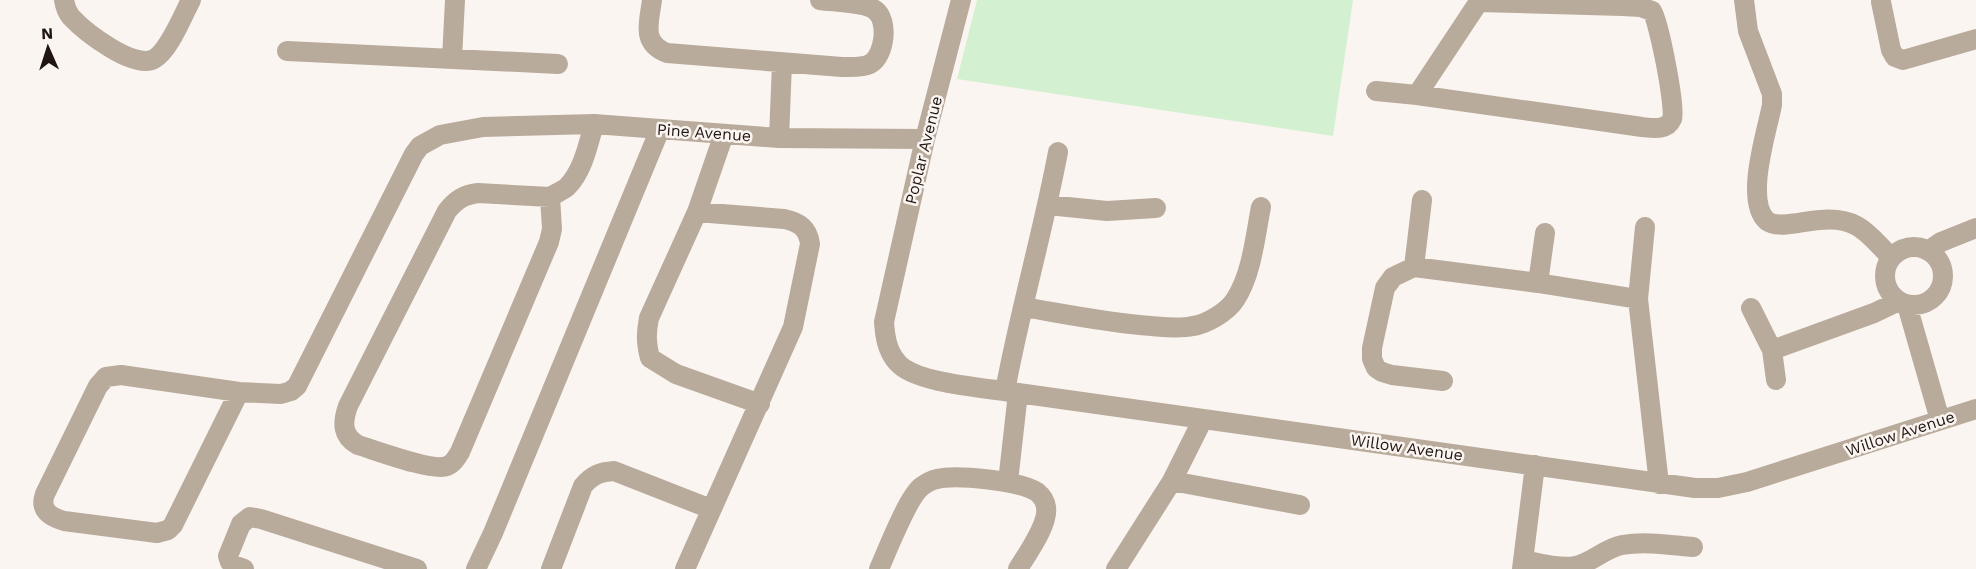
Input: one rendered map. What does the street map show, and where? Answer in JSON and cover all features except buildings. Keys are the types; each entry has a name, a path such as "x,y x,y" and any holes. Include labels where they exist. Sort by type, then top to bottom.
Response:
{"street":[{"path":"64,0 71,16 123,56 139,62 153,60 163,52 191,0"},
{"path":"452,59 454,0"},
{"path":"652,0 649,37 657,49 667,53 858,67 876,60 881,49 883,29 876,10 868,6 820,0"},
{"name":"Poplar Avenue","path":"888,301 925,139 961,0"},
{"path":"1744,0 1748,31 1772,94 1757,187 1761,212 1767,221 1774,224 1785,225 1818,219 1847,222 1857,226 1891,257"},
{"path":"1376,91 1642,127 1662,127 1672,119 1672,100 1657,23 1652,11 1641,7 1480,1 1417,95"},
{"path":"1881,2 1891,50 1895,57 1902,60 1976,39"},
{"path":"287,51 558,64"},
{"path":"779,138 782,63"},
{"path":"550,197 552,229 549,242 455,460 443,467 427,466 358,445 350,440 345,428 348,406 438,228 453,204 467,195 478,193 550,197 568,186 582,163 594,124"},
{"name":"Pine Avenue","path":"239,392 173,525 168,530 158,533 64,521 53,518 47,513 43,501 45,494 98,386 106,377 121,375 239,392 281,394 297,386 414,154 420,146 440,135 483,126 594,124 779,138 925,139"},
{"path":"476,569 660,129"},
{"path":"724,134 697,212 649,318 646,344 650,358 676,374 760,404"},
{"path":"1008,482 1012,392 1023,307 1048,205 1058,152"},
{"path":"1414,267 1422,200"},
{"path":"1048,205 1107,211 1156,208"},
{"path":"1023,307 1132,324 1174,328 1193,326 1210,320 1234,303 1240,291 1248,270 1261,207"},
{"path":"685,569 793,327 810,244 809,237 796,221 697,212"},
{"path":"1645,227 1638,299 1659,484"},
{"path":"1928,251 1941,242 1976,228"},
{"path":"1538,283 1545,233"},
{"path":"1911,247 1928,251 1936,257 1943,273 1942,282 1933,298 1916,305 1903,303 1892,295 1884,279 1891,257 1902,249 1911,247"},
{"path":"1443,381 1382,372 1372,359 1372,348 1385,288 1393,278 1414,267 1638,299"},
{"name":"Willow Avenue","path":"888,301 884,322 888,345 897,362 904,369 916,375 938,381 1695,488 1718,488 1747,482 1976,409"},
{"path":"1772,350 1903,303"},
{"path":"1903,303 1940,420"},
{"path":"1751,308 1772,350 1776,380"},
{"path":"1116,569 1172,481 1203,419"},
{"path":"1536,465 1523,565 1577,566 1621,545 1693,547"},
{"path":"551,569 583,486 591,477 601,472 614,471 711,509"},
{"path":"879,569 910,501 920,487 947,477 1008,482 1035,491 1043,497 1047,512 1044,523 1018,569"},
{"path":"1172,481 1300,505"},
{"path":"244,569 233,565 228,556 241,524 250,517 417,569"}],"green space":[{"path":"977,0 1353,0 1333,136 957,79"}]}
